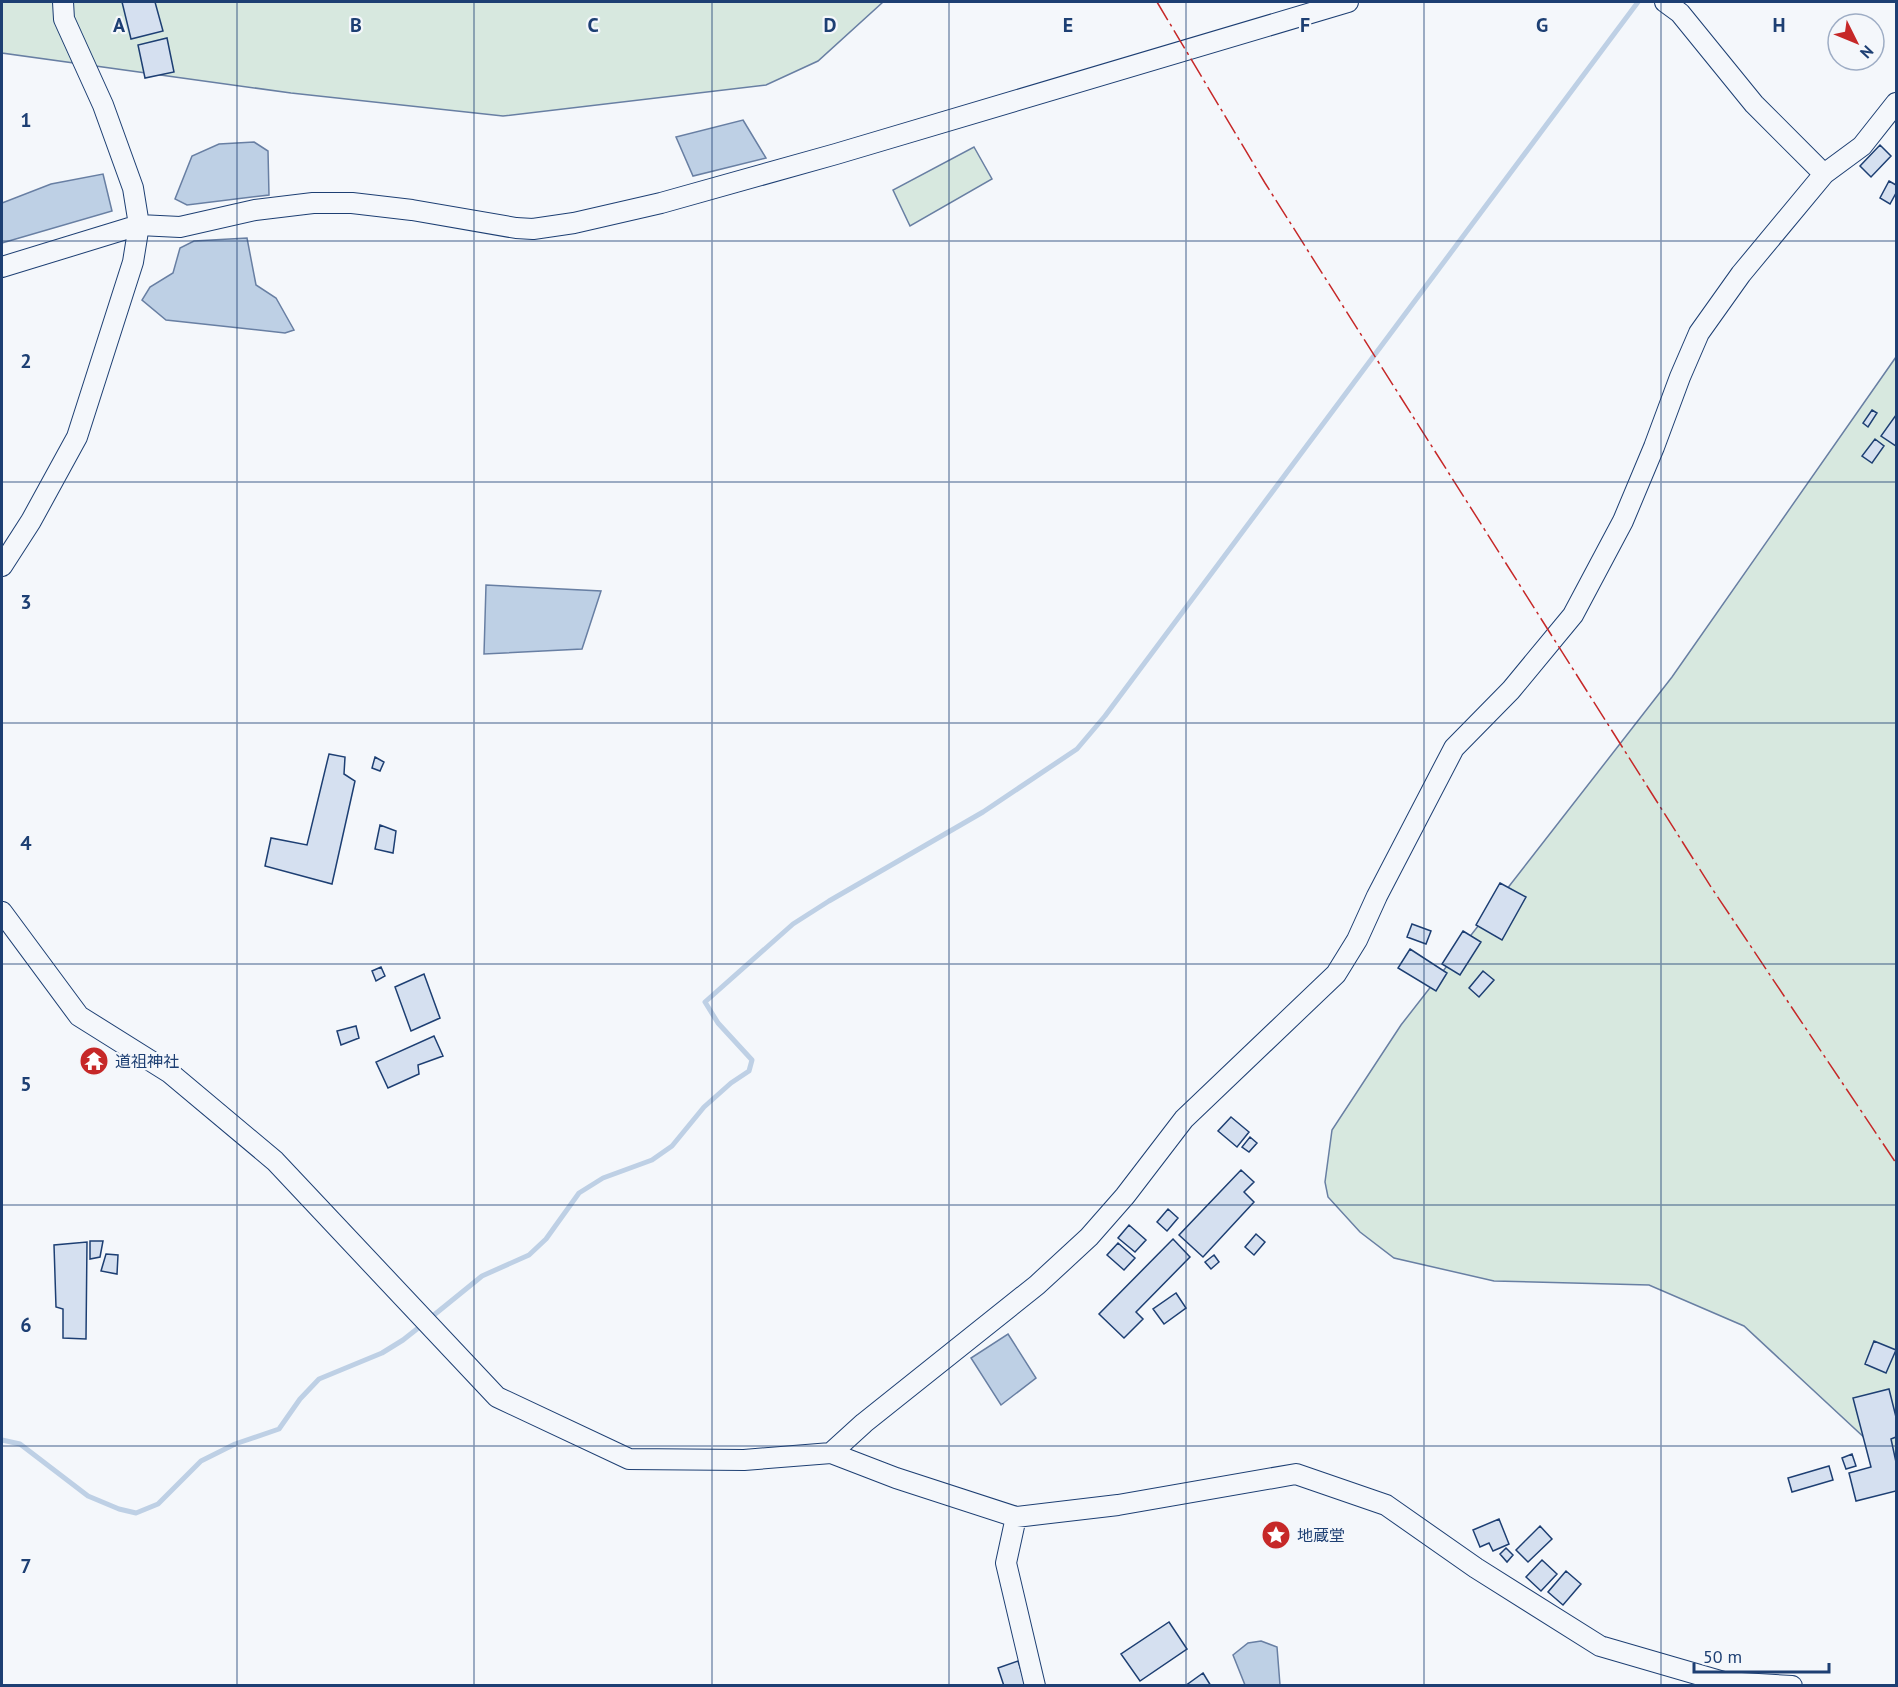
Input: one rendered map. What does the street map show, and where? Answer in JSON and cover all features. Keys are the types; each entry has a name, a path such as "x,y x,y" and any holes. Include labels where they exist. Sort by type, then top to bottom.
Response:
{"street":[{"path":"2,566 31,521 77,437 133,262 139,225 133,188 104,105 64,19 63,2"},
{"path":"2,267 139,225 180,227 255,210 313,203 352,203 412,210 516,228 533,229 574,223 661,203 836,154 1348,2"},
{"path":"1665,2 1680,13 1754,104 1824,174"},
{"path":"831,1453 864,1423 1037,1285 1089,1237 1125,1196 1184,1119 1336,974 1357,940 1377,896 1454,748 1511,690 1573,615 1623,521 1699,333 1741,274 1824,174 1862,146 1896,103"},
{"path":"2,912 79,1016 170,1073 275,1161 497,1397 629,1459 744,1460 831,1453 1016,1518 1118,1505 1296,1474 1386,1505 1476,1568 1600,1646 1724,1682 1792,1686"},
{"path":"1016,1518 1006,1563 1035,1686"}],"shaded area":[{"path":"2,2 883,2 818,61 766,85 503,116 291,93 2,53"},
{"path":"974,147 992,179 910,226 893,190"},
{"path":"1896,357 1896,1467 1744,1326 1649,1285 1494,1281 1394,1258 1360,1232 1328,1197 1325,1182 1332,1130 1401,1025 1672,677"}],"water":[{"path":"743,120 766,158 693,176 676,137"},
{"path":"254,142 268,151 269,195 187,205 175,199 192,156 219,144"},
{"path":"103,174 112,211 2,243 2,203 51,184"},
{"path":"247,238 256,285 276,298 294,330 285,333 166,320 142,300 150,287 173,273 180,248 194,241"},
{"path":"486,585 601,591 582,649 484,654"},
{"path":"1008,1334 1036,1378 1001,1405 971,1358"},
{"path":"1261,1641 1277,1647 1280,1685 1245,1685 1233,1655 1248,1643"}],"building":[{"path":"122,2 155,2 163,31 131,39"},
{"path":"167,38 174,72 145,78 138,45"},
{"path":"1880,145 1891,156 1871,177 1860,166"},
{"path":"1889,181 1896,185 1896,193 1890,204 1880,198"},
{"path":"1872,410 1877,413 1868,427 1863,423"},
{"path":"1896,415 1896,446 1881,436"},
{"path":"1875,439 1884,446 1872,463 1862,456"},
{"path":"329,754 345,757 344,774 355,781 332,884 265,866 271,838 307,845"},
{"path":"375,757 384,762 380,771 372,768"},
{"path":"380,825 396,831 393,853 375,849"},
{"path":"1500,883 1526,897 1502,940 1476,925"},
{"path":"1412,924 1431,931 1426,944 1407,937"},
{"path":"1463,931 1481,942 1460,975 1442,964"},
{"path":"1410,949 1447,973 1436,991 1398,968"},
{"path":"381,967 385,976 376,981 372,971"},
{"path":"1483,971 1494,980 1479,997 1469,988"},
{"path":"424,974 440,1018 411,1031 395,987"},
{"path":"356,1026 359,1038 341,1045 337,1031"},
{"path":"434,1036 443,1056 418,1065 419,1074 388,1088 376,1062"},
{"path":"1231,1117 1249,1132 1237,1147 1218,1131"},
{"path":"1250,1137 1257,1143 1249,1152 1242,1147"},
{"path":"1241,1170 1254,1182 1244,1192 1254,1202 1203,1257 1179,1235"},
{"path":"1168,1209 1178,1218 1167,1231 1157,1222"},
{"path":"1129,1225 1146,1240 1135,1252 1118,1238"},
{"path":"1256,1234 1265,1242 1254,1255 1245,1247"},
{"path":"1173,1239 1190,1257 1136,1312 1143,1319 1124,1338 1099,1314"},
{"path":"90,1241 103,1241 100,1257 90,1259"},
{"path":"87,1242 86,1339 63,1338 63,1309 56,1307 54,1245"},
{"path":"1118,1243 1135,1258 1124,1270 1107,1255"},
{"path":"106,1254 118,1255 117,1274 101,1271"},
{"path":"1214,1255 1219,1262 1211,1269 1205,1262"},
{"path":"1176,1293 1186,1308 1164,1324 1153,1309"},
{"path":"1874,1341 1896,1350 1886,1373 1865,1364"},
{"path":"1889,1389 1896,1417 1896,1437 1891,1439 1896,1462 1896,1491 1856,1501 1849,1473 1871,1467 1853,1398"},
{"path":"1852,1454 1856,1466 1846,1469 1842,1458"},
{"path":"1829,1466 1833,1480 1792,1492 1788,1478"},
{"path":"1499,1519 1509,1544 1493,1551 1489,1543 1480,1547 1473,1530"},
{"path":"1540,1526 1552,1539 1528,1562 1516,1550"},
{"path":"1506,1548 1513,1555 1507,1562 1500,1554"},
{"path":"1542,1560 1557,1574 1541,1591 1526,1577"},
{"path":"1566,1571 1581,1584 1563,1605 1548,1592"},
{"path":"1169,1622 1187,1649 1140,1681 1121,1654"},
{"path":"1018,1661 1026,1686 1004,1686 998,1668"},
{"path":"1203,1673 1211,1686 1185,1686"}],"waterway":[{"path":"429,1319 482,1276 529,1255 546,1239 579,1193 603,1178 652,1160 672,1146 704,1107 731,1083 749,1071 752,1060 718,1023 705,1002 793,924 983,812 1077,749 1105,716 1638,2"},
{"path":"2,1440 20,1444 88,1496 119,1509 136,1513 158,1504 201,1461 235,1444 279,1429 300,1399 319,1379 382,1353 422,1325"}],"power":[{"path":"1157,2 1265,183 1711,887 1896,1163"}],"place":[{"name":"道祖神社","path":"94,1061"},
{"name":"地蔵堂","path":"1276,1535"}]}
